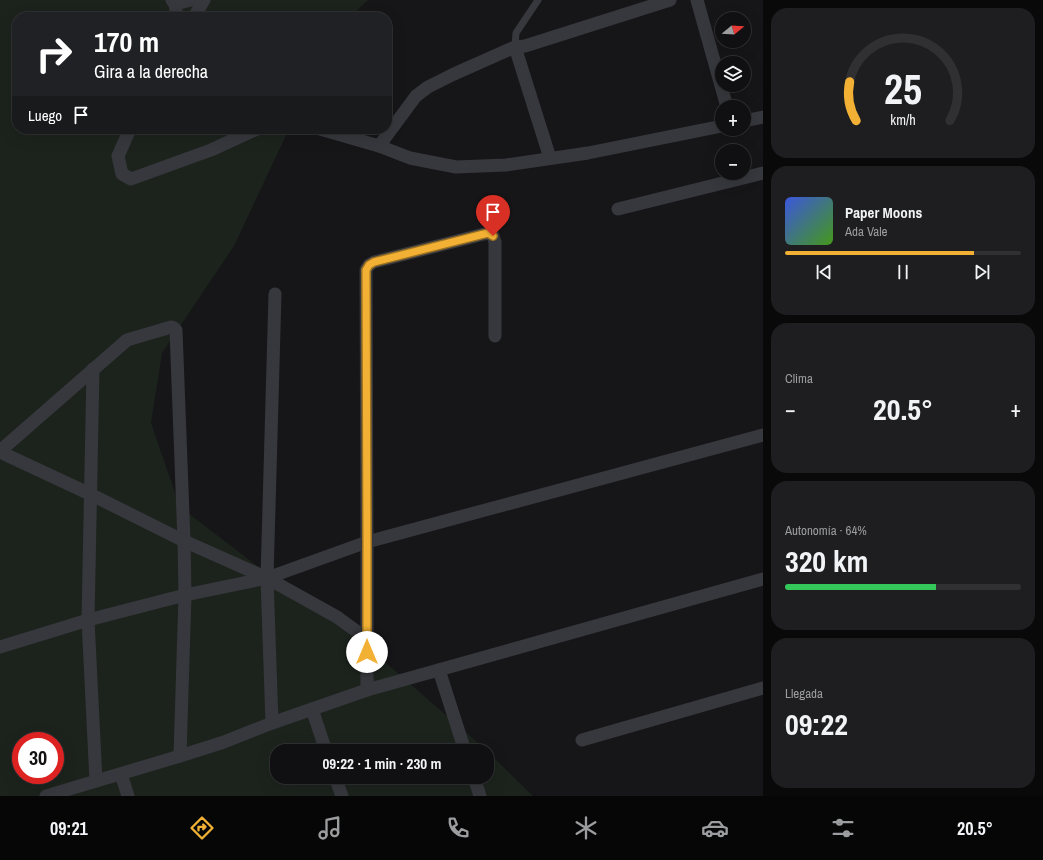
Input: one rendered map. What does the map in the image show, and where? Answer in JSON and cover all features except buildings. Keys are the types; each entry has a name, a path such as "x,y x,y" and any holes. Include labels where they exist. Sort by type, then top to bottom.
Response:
{"street":[{"path":"176,12 174,2 191,0"},
{"path":"197,12 204,0"},
{"path":"392,128 416,96 428,87 454,74 515,47 525,46 670,0"},
{"path":"696,0 725,100"},
{"path":"515,47 550,158"},
{"path":"751,120 763,117"},
{"path":"337,134 379,146 410,158 456,167 506,165 588,153 715,127"},
{"path":"128,134 118,156 122,174 131,179 211,150 246,134"},
{"path":"379,146 388,134"},
{"path":"618,209 763,173"},
{"path":"367,690 366,270 369,265 374,262 488,233 493,236 495,242 495,336"},
{"path":"272,723 267,578 275,294"},
{"path":"180,756 185,595 184,541 176,330 171,327 127,340 0,451 184,541 267,578 337,617 367,639"},
{"path":"94,369 88,620 96,781"},
{"path":"0,647 88,620 185,595 267,578 367,542 763,435"},
{"path":"46,796 224,742 272,723 367,690 763,579"},
{"path":"438,670 463,744"},
{"path":"582,740 763,688"},
{"path":"312,709 324,744"},
{"path":"121,774 128,796"},
{"path":"338,784 342,796"},
{"path":"476,784 480,796"}],"lane":[{"path":"515,47 516,33 538,0"}],"shaded area":[{"path":"0,0 368,0 355,12 12,12 12,134 287,134 234,246 162,353 151,423 180,507 370,649 479,744 270,744 270,784 494,784 494,758 533,796 0,796"}],"route":[{"path":"367,652 366,270 369,265 374,262 488,233 493,236"}]}
